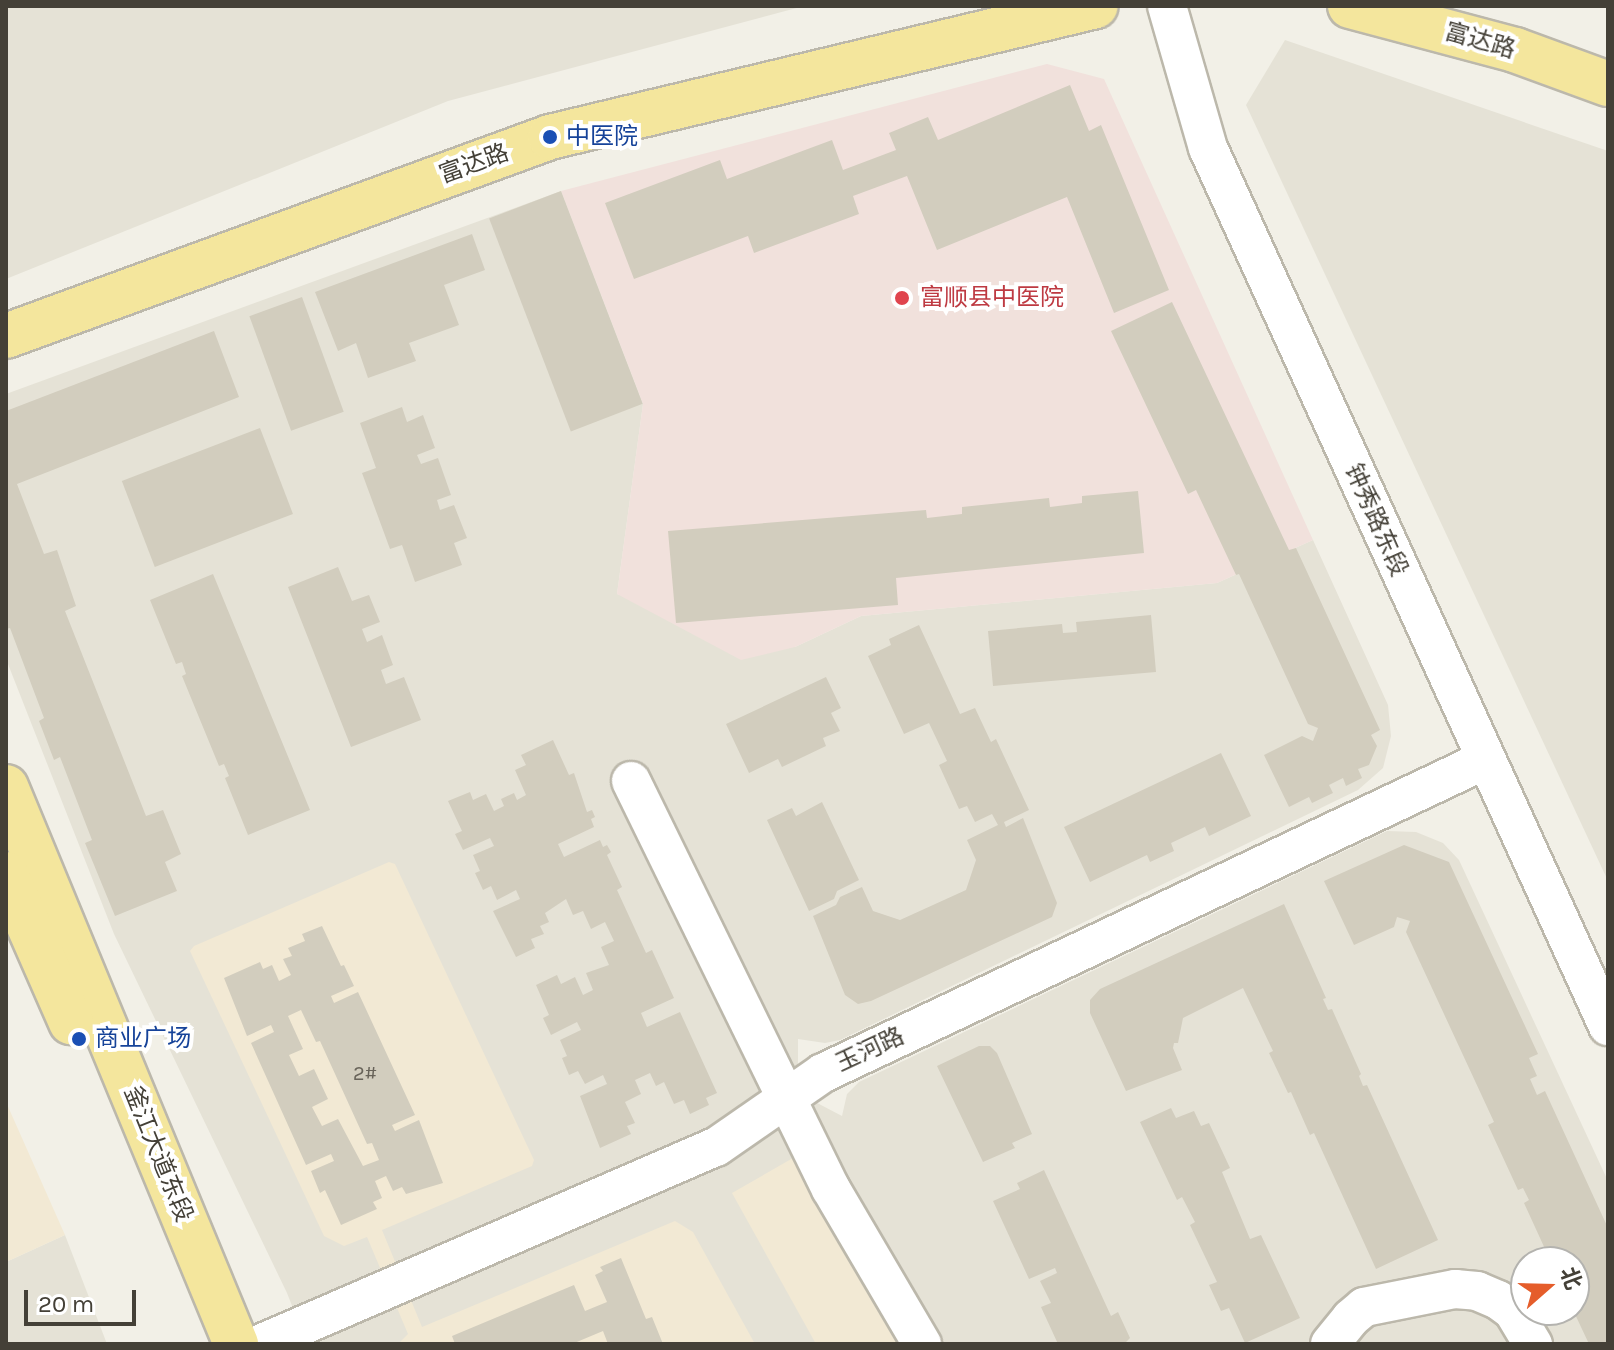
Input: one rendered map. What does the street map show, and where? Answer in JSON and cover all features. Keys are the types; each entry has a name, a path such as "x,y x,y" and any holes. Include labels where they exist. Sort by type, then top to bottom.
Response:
{"main road":[{"name":"富达路","path":"6,336 550,137 1096,6"},
{"name":"富达路","path":"1350,6 1515,50 1608,84"},
{"name":"釜江大道东段","path":"6,787 236,1344"},
{"name":"釜江大道东段","path":"6,874 205,1344"}],"street":[{"name":"钟秀路东段","path":"1167,6 1208,148 1608,1026"},
{"name":"玉河路","path":"260,1344 716,1147 823,1073 1485,760"},
{"path":"631,781 831,1189 922,1344"},
{"path":"1330,1344 1364,1307 1455,1289 1477,1291 1498,1300 1513,1311 1533,1344"}],"shaded area":[{"path":"6,6 804,6 448,101 6,279"},
{"path":"1285,40 1608,151 1608,881 1246,105"},
{"name":"富顺县中医院","path":"1047,64 1104,79 1313,540 1217,583 861,616 795,647 741,660 617,594 643,404 561,191"},
{"path":"561,191 643,404 617,594 795,647 861,616 1217,583 1313,540 1388,705 1391,736 1383,768 1358,790 840,1040 825,1043 798,1039 798,1093 842,1116 847,1094 859,1082 1387,831 1416,832 1443,843 1459,860 1608,1181 1608,1344 307,1344 287,1293 114,934 6,659 6,394"},
{"path":"389,862 395,864 534,1160 532,1166 382,1230 422,1327 675,1221 693,1232 755,1344 398,1344 408,1334 367,1237 344,1246 324,1236 190,951 194,946"},
{"path":"6,1102 65,1235 6,1262"},
{"path":"793,1158 906,1344 816,1344 732,1193"},
{"path":"65,1235 107,1344 6,1344 6,1262"}],"building":[{"path":"1070,85 1089,131 1101,125 1169,290 1114,313 1067,197 937,250 907,176 853,196 859,214 754,253 748,236 634,279 605,203 720,160 727,179 832,140 843,170 896,150 889,133 928,117 938,140"},
{"path":"561,191 643,404 571,431 489,219"},
{"path":"472,234 485,270 444,285 459,325 409,343 416,361 368,378 356,343 338,351 315,292"},
{"path":"302,297 344,412 291,431 249,316"},
{"path":"1172,302 1289,550 1296,548 1380,730 1371,735 1377,746 1369,765 1358,769 1362,778 1346,786 1343,778 1329,785 1333,793 1312,803 1309,797 1289,807 1264,755 1302,736 1313,741 1318,728 1308,724 1239,574 1236,575 1196,490 1188,494 1111,331"},
{"path":"214,331 239,397 17,484 44,554 57,550 76,606 65,611 146,816 163,810 181,854 165,862 177,891 115,916 85,843 92,840 60,757 54,760 39,721 44,718 10,628 6,629 6,411"},
{"path":"402,407 407,422 423,415 435,448 417,455 421,464 438,458 451,495 437,500 440,510 454,505 467,538 454,543 462,565 415,582 402,545 390,549 362,473 376,468 360,423"},
{"path":"260,428 293,514 155,567 122,481"},
{"path":"1138,491 1144,553 896,578 898,605 676,623 668,531 926,510 927,518 962,514 962,507 1049,498 1050,507 1082,503 1082,496"},
{"path":"338,567 352,601 369,595 380,622 362,629 367,642 382,635 393,665 381,670 386,684 404,677 421,720 351,747 288,587"},
{"path":"213,574 310,810 248,835 225,778 229,776 224,764 219,766 182,676 186,674 182,662 176,664 150,600"},
{"path":"1151,615 1156,672 993,686 988,631 1062,624 1063,633 1077,632 1076,622"},
{"path":"919,625 960,714 975,708 991,742 996,739 1029,810 1004,822 1006,827 1023,818 1057,903 1052,917 871,1001 858,1004 845,995 813,916 836,905 840,897 862,887 873,911 900,920 966,890 976,860 967,840 998,825 992,814 975,822 967,806 959,809 939,765 947,761 929,723 904,734 868,656 891,645 889,639"},
{"path":"826,677 841,708 831,713 840,731 823,738 826,746 782,767 778,759 749,773 726,724"},
{"path":"553,740 569,775 574,773 587,812 592,810 595,817 591,819 594,827 558,844 564,857 600,840 603,847 607,845 611,852 607,855 622,887 617,890 646,953 652,950 674,998 641,1013 647,1027 680,1012 717,1093 706,1098 709,1105 690,1114 684,1100 674,1104 664,1082 656,1086 650,1073 635,1080 641,1094 625,1102 635,1123 627,1126 631,1134 600,1148 580,1096 607,1084 603,1075 585,1084 578,1071 569,1075 562,1058 567,1056 560,1040 581,1030 577,1022 551,1035 543,1018 549,1015 536,985 557,975 561,984 575,977 583,995 593,990 586,973 609,965 601,947 614,941 605,922 591,929 583,911 573,915 566,899 545,913 549,922 540,926 544,934 531,939 535,948 516,957 493,911 520,899 516,890 497,900 491,886 483,890 475,873 480,871 473,855 494,846 490,838 463,850 455,834 462,831 448,801 470,792 473,800 486,794 494,811 504,806 501,799 514,793 517,800 526,795 515,770 526,765 521,755"},
{"path":"1221,753 1251,816 1209,836 1205,827 1171,843 1174,851 1150,862 1147,855 1090,882 1064,827"},
{"path":"822,802 859,880 837,891 834,899 809,911 767,820 792,808 796,816"},
{"path":"1404,845 1449,862 1538,1054 1529,1058 1537,1076 1530,1079 1537,1095 1545,1091 1608,1228 1608,1344 1589,1344 1581,1326 1590,1326 1590,1246 1544,1246 1524,1203 1529,1200 1523,1188 1518,1190 1488,1125 1494,1122 1406,932 1410,921 1397,917 1394,927 1354,945 1324,881"},
{"path":"1284,904 1326,998 1323,999 1328,1010 1332,1009 1361,1074 1363,1086 1367,1085 1438,1240 1376,1269 1314,1133 1310,1135 1269,1053 1273,1051 1243,988 1183,1018 1178,1043 1174,1043 1173,1048 1182,1070 1126,1091 1090,1013 1090,1000 1100,989"},
{"path":"322,926 354,986 331,996 334,1003 358,992 415,1115 392,1125 395,1131 419,1120 443,1183 406,1194 402,1187 393,1191 386,1176 375,1181 382,1198 373,1202 377,1209 341,1225 325,1190 320,1193 311,1171 334,1161 331,1154 306,1165 251,1043 274,1032 271,1025 247,1036 224,978 260,962 263,969 272,965 279,981 291,975 283,959 292,956 288,948 305,941 302,934","holes":["301,1010 316,1042 320,1041 367,1144 372,1143 379,1160 363,1166 338,1119 322,1126 312,1107 328,1099 314,1069 299,1076 289,1055 303,1049 288,1016"]},
{"path":"979,1046 990,1046 997,1053 1032,1134 1012,1143 1015,1148 983,1162 937,1066"},
{"path":"1171,1108 1176,1118 1194,1111 1201,1126 1209,1123 1230,1168 1222,1172 1250,1239 1261,1235 1300,1318 1245,1343 1229,1308 1221,1311 1209,1285 1217,1282 1190,1225 1195,1222 1182,1197 1177,1200 1140,1122"},
{"path":"1044,1170 1111,1316 1118,1312 1130,1338 1124,1344 1058,1344 1041,1307 1051,1303 1040,1281 1057,1273 1055,1268 1029,1279 993,1201 1020,1189 1017,1183"},
{"path":"621,1258 646,1319 652,1317 663,1344 608,1344 603,1331 572,1344 455,1344 452,1336 574,1285 585,1311 607,1302 595,1275 603,1271 600,1267"}],"place":[{"name":"中医院","path":"550,137"},
{"name":"富顺县中医院","path":"902,298"},
{"name":"商业广场","path":"79,1039"}]}
